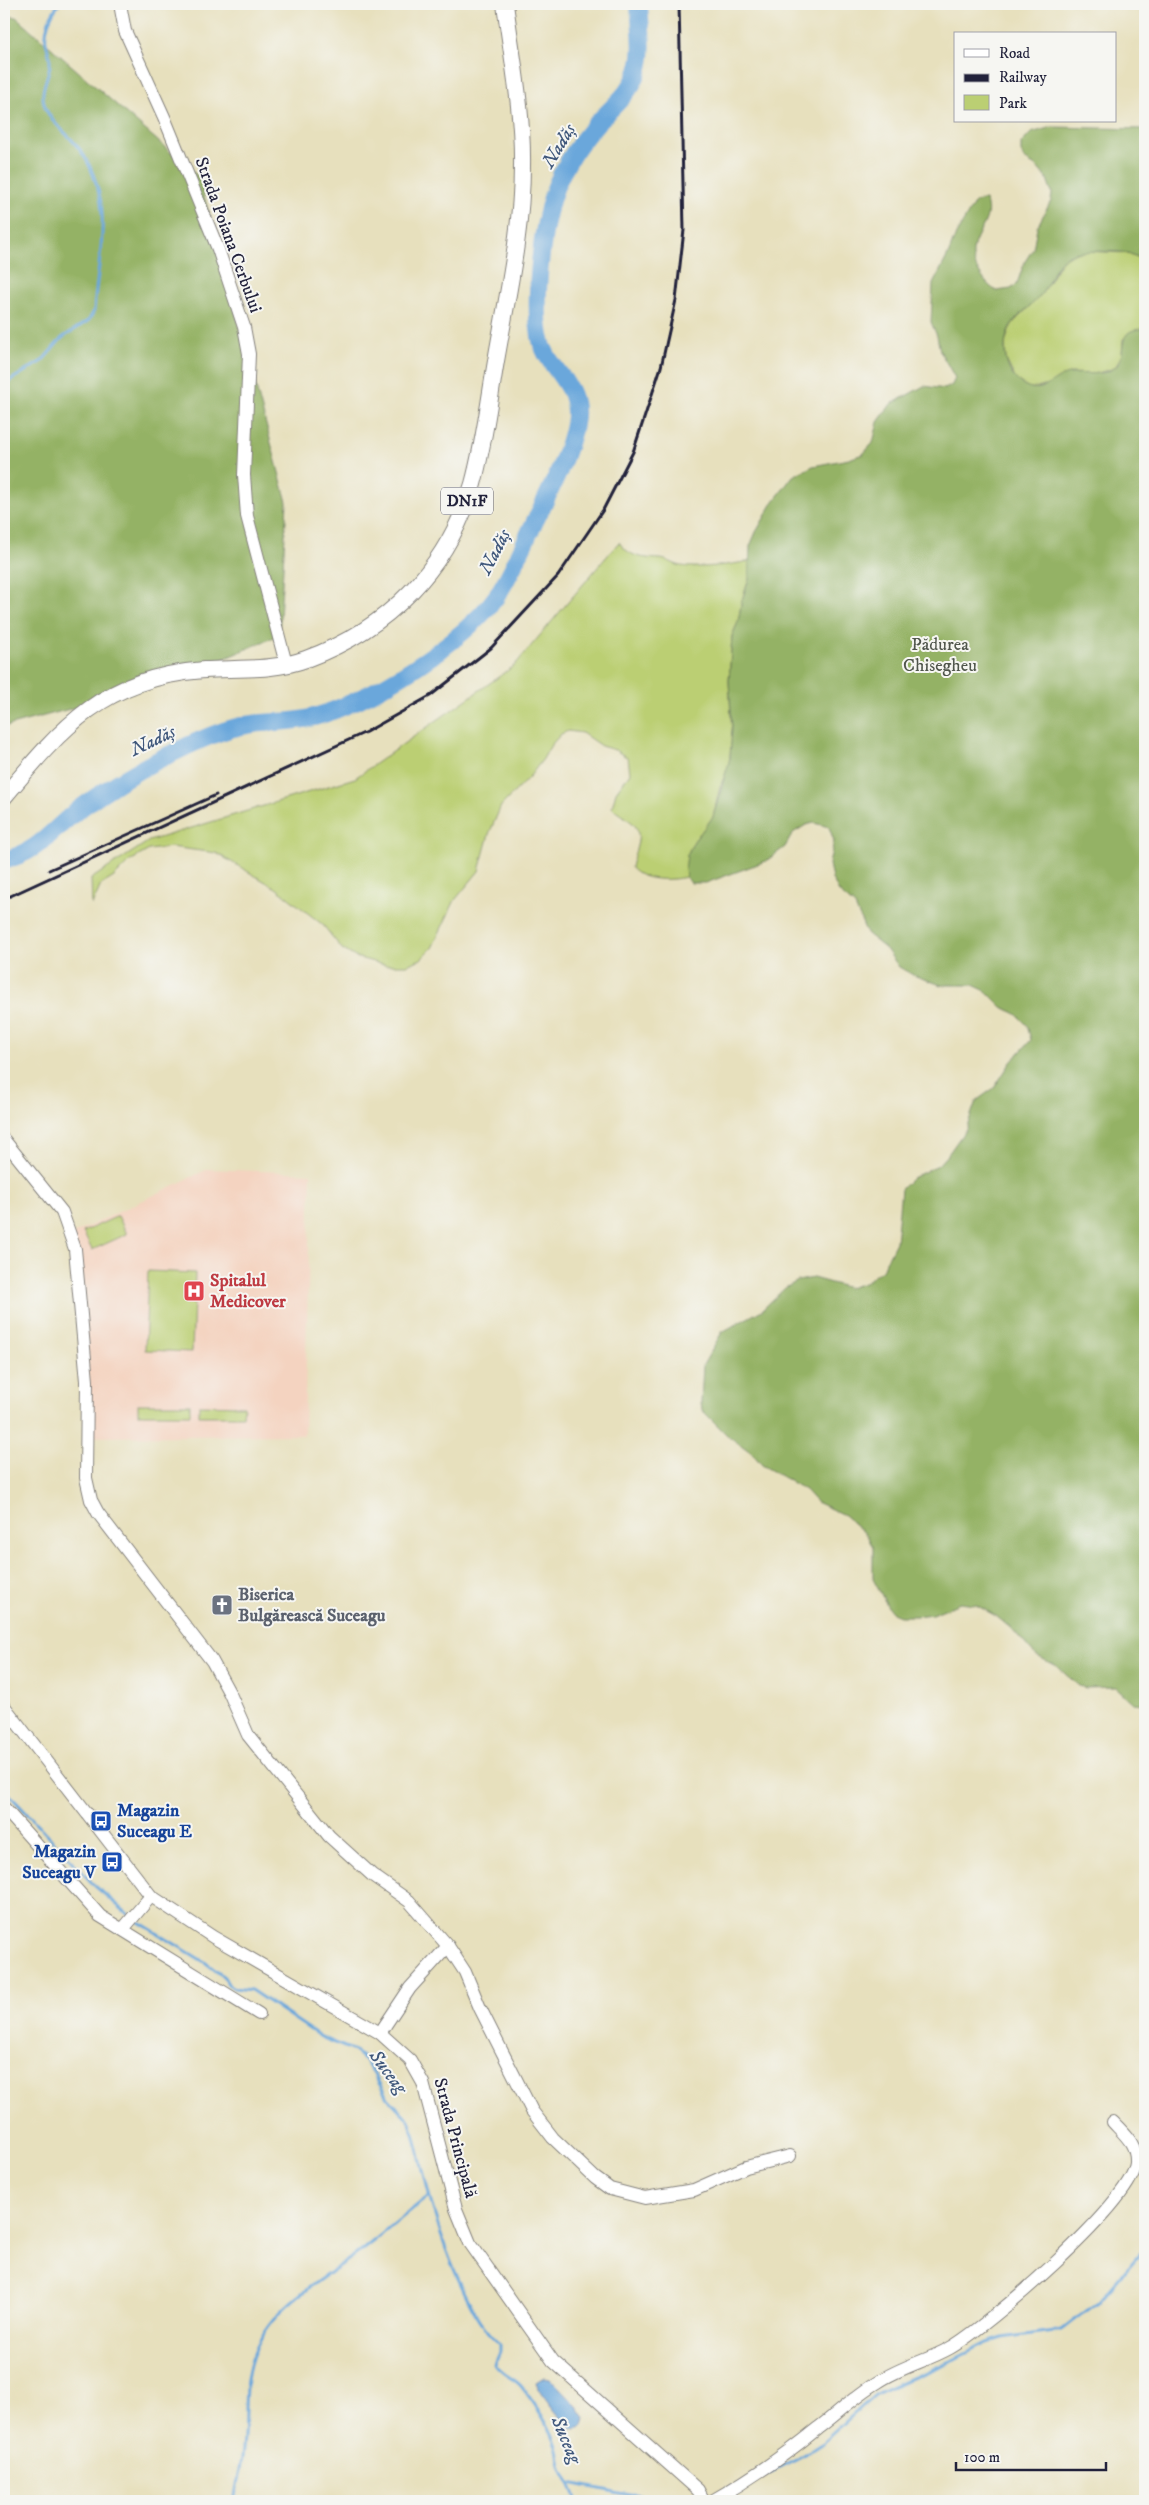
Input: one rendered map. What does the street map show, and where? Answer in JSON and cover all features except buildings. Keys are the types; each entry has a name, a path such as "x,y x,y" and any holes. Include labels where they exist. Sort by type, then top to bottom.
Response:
{"main road":[{"name":"DN1F","path":"4,796 42,750 72,720 117,692 133,685 174,674 286,664 321,653 355,637 400,604 438,559 458,524 476,472 493,380 521,195 521,130 505,4"}],"street":[{"name":"Strada Poiana Cerbului","path":"120,4 125,31 164,117 225,269 244,327 249,354 244,475 247,516 254,550 277,624 286,664"},
{"path":"4,1140 62,1212 75,1249 87,1381 86,1478 91,1500 98,1513 212,1660 230,1694 248,1735 329,1836 372,1874 409,1901 448,1946 465,1972 499,2046 538,2120 578,2162 610,2189 646,2198 694,2190 746,2167 790,2156"},
{"name":"Strada Principală","path":"4,1706 147,1900 380,2033 410,2060 423,2083 456,2209 476,2251 553,2361 698,2490 704,2501"},
{"path":"4,1808 100,1916 259,2014"},
{"path":"123,1929 147,1900"},
{"path":"380,2033 410,1988 448,1946"},
{"path":"712,2501 776,2460 880,2381 949,2349 974,2333 1019,2296 1095,2223 1133,2175 1136,2154 1132,2142 1113,2122"}],"shaded area":[{"name":"Spitalul Medicover","path":"208,1169 311,1173 304,1435 86,1437 71,1235"}],"green space":[{"path":"4,16 16,17 199,177 287,502 279,635 170,682 7,726 4,724"},
{"name":"Pădurea Chisegheu","path":"1052,127 1145,129 1145,260 1128,253 1108,251 1076,253 1065,258 1057,267 1040,296 1012,324 1006,337 1005,354 1010,370 1020,383 1028,387 1040,388 1065,375 1109,371 1119,363 1123,344 1128,333 1145,329 1145,1704 1133,1703 1116,1687 1086,1688 1079,1686 1056,1666 1035,1655 1014,1631 996,1616 976,1605 960,1603 932,1614 916,1616 900,1616 893,1613 873,1579 873,1548 867,1535 844,1515 816,1502 805,1490 762,1465 752,1453 727,1435 702,1410 701,1403 703,1365 722,1332 762,1310 785,1288 798,1281 813,1278 849,1288 864,1283 882,1270 896,1242 901,1189 912,1178 938,1165 949,1153 966,1129 976,1101 994,1088 1011,1062 1031,1040 1027,1025 1016,1014 1002,1007 986,991 973,985 941,985 913,975 899,967 886,949 867,934 855,906 839,892 832,879 829,864 834,841 829,827 814,823 806,825 793,833 785,847 766,861 706,883 691,883 686,877 685,870 687,855 694,841 713,817 730,758 732,727 729,681 732,636 738,622 742,600 749,579 750,546 756,532 774,501 793,476 813,466 849,459 863,454 873,443 878,422 891,404 924,386 945,389 952,385 955,378 940,351 937,336 931,322 933,284 948,255 956,234 975,202 985,200 988,209 975,242 974,262 985,281 997,291 1011,289 1017,284 1024,263 1033,249 1037,227 1051,201 1052,193 1047,179 1037,167 1024,159 1021,152 1021,144 1031,133"},
{"path":"1081,251 1127,253 1145,260 1145,329 1123,339 1122,354 1115,368 1094,374 1071,373 1051,384 1029,388 1016,380 1006,360 1005,344 1009,330 1013,323 1041,295 1060,263 1066,257"},
{"path":"619,542 627,551 636,556 665,560 681,566 715,566 749,561 749,579 742,600 738,622 732,636 729,681 732,735 729,765 720,787 713,817 694,841 687,855 686,877 672,879 649,878 631,868 638,843 638,831 630,821 612,807 616,792 630,773 628,758 615,750 601,746 582,733 568,731 561,734 551,745 530,776 501,806 489,834 479,871 455,900 432,948 421,959 407,965 385,965 355,957 342,949 323,925 276,888 216,853 171,847 149,850 130,861 114,877 101,885 92,905 91,879 149,841 355,778 514,666"},
{"path":"118,1216 127,1234 92,1250 83,1232"},
{"path":"148,1271 195,1273 192,1352 145,1350"},
{"path":"138,1404 190,1404 190,1414 138,1414"},
{"path":"199,1405 244,1406 243,1416 199,1416"}],"water":[{"path":"544,2377 550,2378 577,2406 585,2418 583,2426 576,2429 572,2428 552,2407 536,2382"}],"waterway":[{"path":"4,384 42,361 62,338 89,320 94,311 102,238 100,198 94,177 85,158 72,140 52,119 43,98 43,89 50,66 46,32 53,12 59,4"},
{"name":"Nadăș","path":"4,860 16,857 36,846 78,810 118,782 195,743 241,726 314,717 360,699 413,669 438,651 462,633 496,597 513,567 554,482 564,459 574,424 575,410 573,398 568,387 549,359 540,336 538,322 539,272 549,208 556,185 574,152 597,123 626,93 635,79 640,63 642,38 639,4"},
{"name":"Suceag","path":"4,1789 95,1886 129,1915"},
{"name":"Suceag","path":"134,1919 206,1963 224,1977 228,1984 234,1988 251,1990 321,2037 354,2051 366,2061 387,2097 409,2120 437,2223 450,2259 475,2312 486,2329 500,2344 500,2352 495,2364 500,2371 521,2386 542,2415 554,2439 562,2470 573,2490 576,2501"},
{"path":"234,2501 243,2453 245,2398 249,2368 260,2340 270,2324 296,2298 358,2253 429,2196"},
{"path":"765,2475 796,2460 821,2444 875,2395 890,2387 949,2362 987,2343 1003,2338 1062,2330 1098,2302 1145,2248"},
{"path":"570,2483 630,2495 691,2498"}],"railway":[{"path":"4,899 366,732 430,696 491,648 558,576 603,510 633,452 661,367 676,300 684,230 679,4"},
{"path":"49,870 216,795"}],"place":[{"name":"Spitalul Medicover","path":"194,1291"},
{"name":"Biserica Bulgărească Suceagu","path":"222,1605"},
{"name":"Magazin Suceagu E","path":"101,1821"},
{"name":"Magazin Suceagu V","path":"112,1862"}]}
